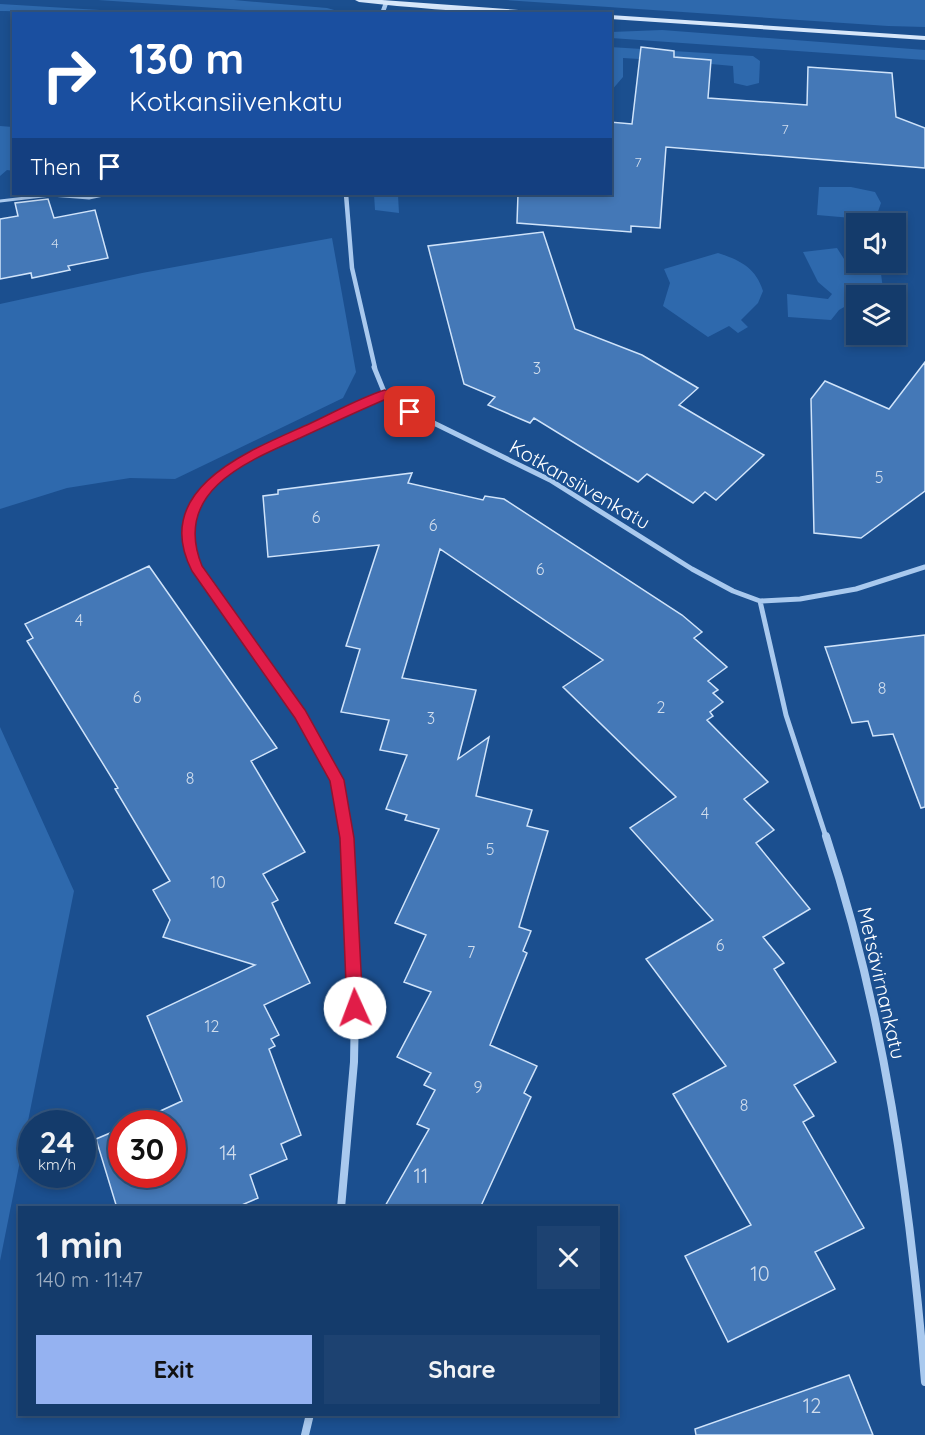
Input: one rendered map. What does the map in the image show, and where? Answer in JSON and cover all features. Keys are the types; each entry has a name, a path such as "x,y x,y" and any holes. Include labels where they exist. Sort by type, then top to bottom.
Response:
{"main road":[{"path":"359,0 517,12"},
{"path":"612,17 925,38"}],"street":[{"path":"383,12 386,3"},
{"path":"341,1206 354,1062 355,1008 351,896 344,809 337,780 315,738 196,567 189,548 188,525 199,497 230,466 385,394 375,370 352,268 346,195"},
{"name":"Kotkansiivenkatu","path":"385,394 423,420 550,480 702,574 733,591 760,601 800,599 856,589 925,567"},
{"name":"Metsävirnankatu","path":"760,601 766,641 778,684 848,904 880,1043 901,1153 919,1297 925,1382"},
{"path":"305,1435 310,1416"}],"lane":[{"path":"0,201 51,195 89,198 103,195"}],"shaded area":[{"path":"98,0 234,0 327,8 341,12 276,12"},
{"path":"506,0 925,0 925,27 888,26"},
{"path":"0,4 133,12 75,12 0,11"},
{"path":"662,30 925,50 925,60 612,38 612,32"},
{"path":"612,47 753,56 760,61 759,83 747,86 734,83 733,66 711,64 711,60 640,55 639,59 623,58 623,77 612,90"},
{"path":"0,126 12,127 12,171 7,170 0,176"},
{"path":"819,187 851,187 875,192 881,203 877,213 846,213 846,218 817,215"},
{"path":"374,195 398,195 399,213 375,210"},
{"path":"332,238 356,372 343,398 175,479 130,478 67,488 0,509 0,304 142,273"},
{"path":"837,248 846,262 846,273 879,273 882,285 846,285 846,306 831,320 788,317 787,294 828,299 832,294 818,282 803,252"},
{"path":"718,253 746,266 756,276 763,291 758,303 741,320 748,327 738,333 729,326 708,337 663,306 670,283 664,269"},
{"path":"0,727 74,891 30,1110 18,1110 18,1171 0,1261"}],"building":[{"path":"641,47 674,51 674,57 711,60 708,98 807,105 808,67 892,73 896,117 925,128 925,168 666,147 660,228 631,226 631,232 517,223 518,195 612,195 612,122 632,124"},
{"path":"48,199 54,218 95,210 108,258 68,266 70,270 32,278 31,273 0,279 0,219 18,216 15,203"},
{"path":"543,232 575,329 642,355 698,388 679,405 764,455 716,500 705,492 693,503 647,474 638,482 534,418 530,423 488,405 495,397 464,384 428,246"},
{"path":"925,362 925,491 861,538 814,533 811,399 825,381 889,409"},
{"path":"412,473 408,483 483,500 485,496 504,499 682,615 702,632 694,638 727,667 708,681 718,690 713,693 723,702 710,712 713,716 707,720 768,782 744,799 774,830 756,843 810,909 763,937 784,963 774,969 836,1062 794,1085 814,1116 803,1122 864,1228 815,1252 835,1289 728,1342 685,1256 751,1225 673,1094 726,1066 646,959 713,920 630,828 676,797 563,687 603,660 440,549 402,678 476,690 458,759 489,737 476,796 532,810 527,826 548,831 519,927 531,931 523,951 527,953 490,1045 537,1066 524,1093 531,1097 481,1206 385,1206 429,1129 417,1124 435,1090 424,1085 431,1073 397,1057 431,992 404,982 426,935 395,923 439,829 405,820 407,815 386,809 407,755 380,750 389,720 341,712 360,649 346,646 379,545 268,557 263,496 278,494 278,490"},
{"path":"149,566 277,748 251,761 305,852 263,874 278,900 272,903 310,983 264,1005 279,1035 271,1039 275,1046 269,1049 301,1135 281,1144 287,1159 250,1175 258,1198 240,1206 116,1206 111,1188 186,1188 186,1110 162,1110 182,1101 147,1016 255,965 163,937 170,920 153,890 170,881 115,789 118,788 27,641 33,638 25,624"},
{"path":"925,635 925,807 921,808 893,734 873,736 868,721 852,723 825,647"},
{"path":"108,1134 108,1178 96,1139"},
{"path":"849,1375 873,1435 696,1435 695,1429"}],"route":[{"path":"355,1008 354,946 347,838 344,809 337,780 300,714 196,567 189,548 188,525 199,497 214,480 230,466 260,450 385,394 397,405 410,412"}]}
